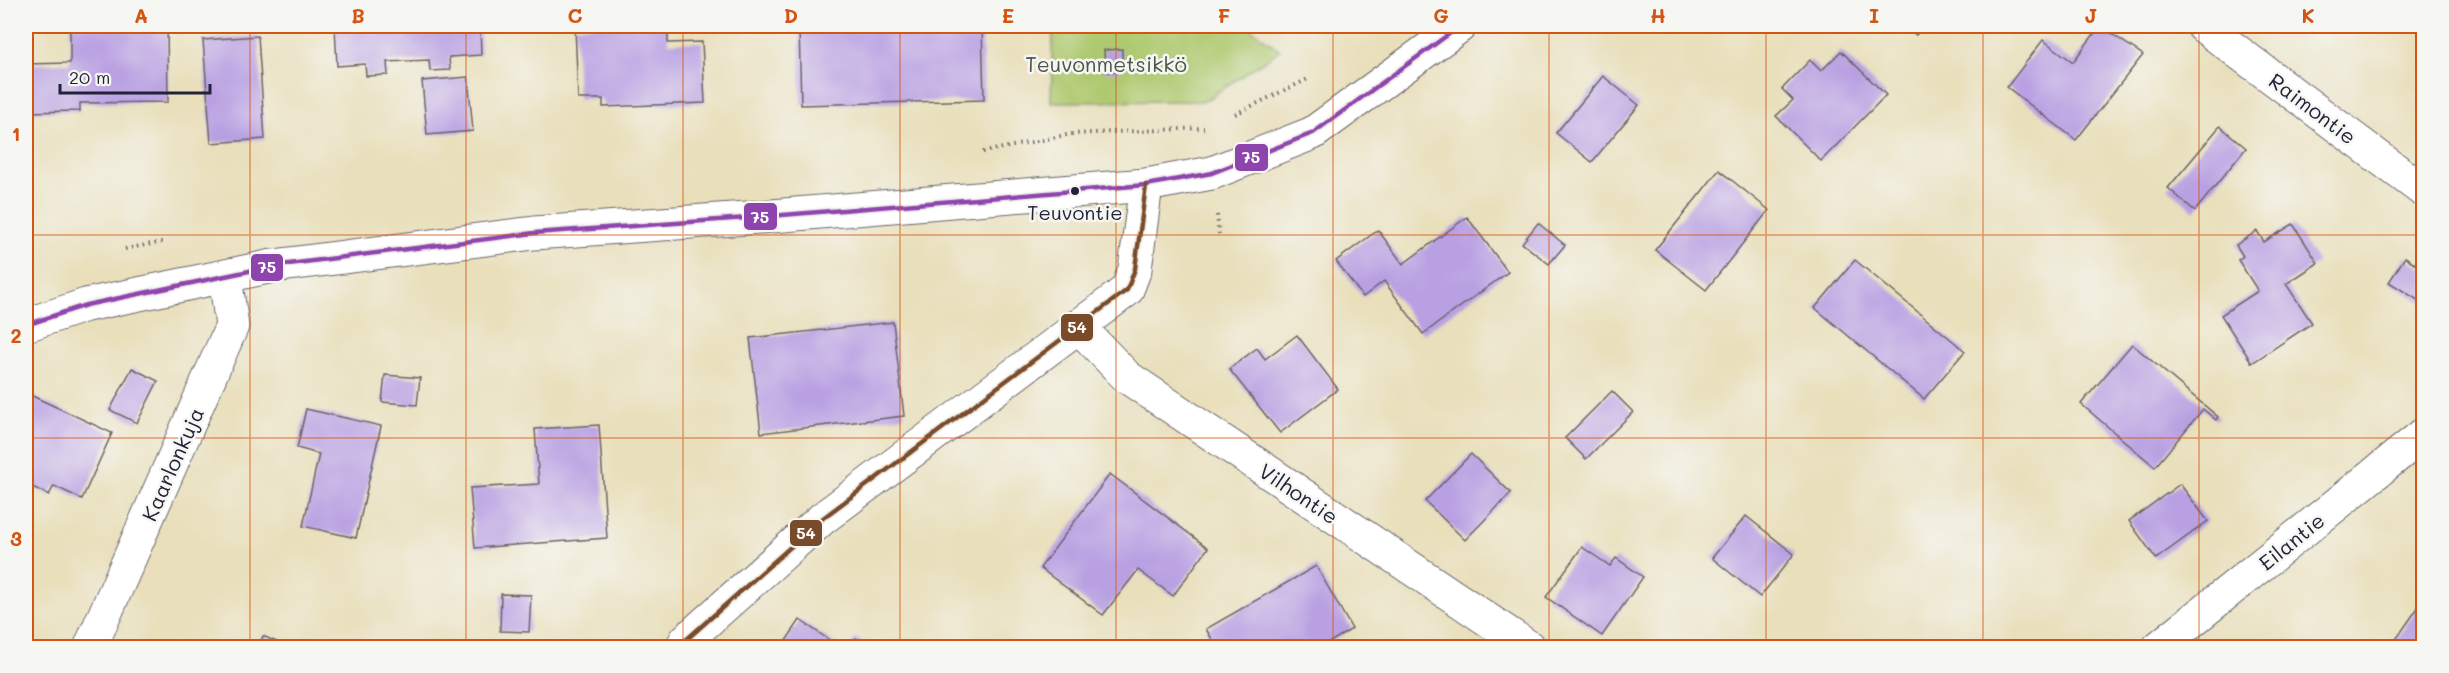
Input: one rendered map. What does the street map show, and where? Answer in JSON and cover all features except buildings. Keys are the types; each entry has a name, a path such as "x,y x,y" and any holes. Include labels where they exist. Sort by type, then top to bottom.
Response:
{"street":[{"path":"26,325 86,305 273,266 534,233 759,218 1146,185 1212,172 1313,133 1460,26"},
{"name":"Raimontie","path":"2203,26 2424,191"},
{"path":"682,648 686,640 823,518 1127,290 1135,269 1146,185"},
{"name":"Kaarlonkuja","path":"90,648 232,326 225,277"},
{"name":"Vilhontie","path":"1078,326 1127,377 1530,648"},
{"name":"Eilantie","path":"2158,648 2424,434"}],"path":[{"path":"1227,118 1318,74"},
{"path":"980,153 1071,134 1207,128"},
{"path":"122,250 167,241"}],"green space":[{"name":"Teuvonmetsikkö","path":"1053,26 1247,26 1280,50 1205,101 1051,102"}],"transit line":[{"name":"75","path":"26,325 86,305 273,266 534,233 1146,185 1212,173 1313,133 1460,26"},
{"name":"54","path":"682,648 686,640 823,518 1127,290 1135,269 1146,185"}],"place":[{"name":"Teuvontie","path":"1075,191"}]}
